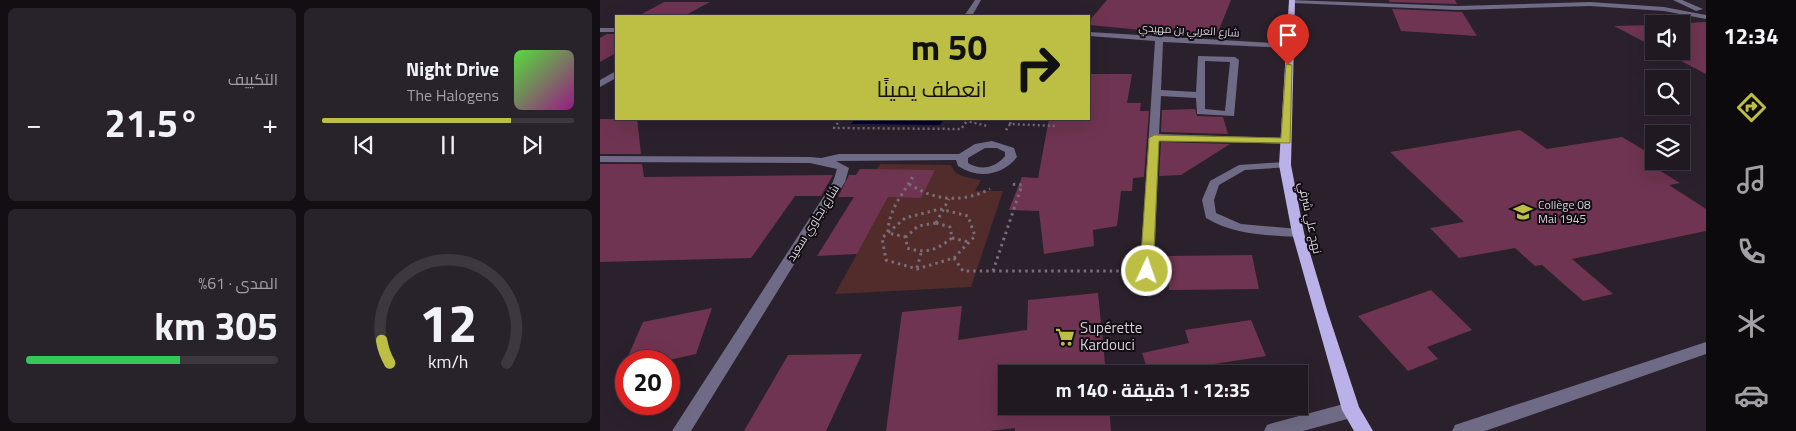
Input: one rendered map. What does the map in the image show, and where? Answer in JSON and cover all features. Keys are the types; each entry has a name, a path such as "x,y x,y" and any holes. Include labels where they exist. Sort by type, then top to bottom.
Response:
{"main road":[{"name":"نهج علي شرفي","path":"1292,1 1285,165 1298,233 1351,410 1364,431"}],"street":[{"path":"969,15 978,0"},
{"path":"1479,0 1488,8"},
{"path":"1572,4 1580,0"},
{"path":"1590,4 1604,0"},
{"path":"1590,4 1623,0"},
{"path":"1629,0 1658,2 1703,10"},
{"path":"1676,0 1703,10"},
{"path":"1292,1 1374,6 1488,8 1590,4 1664,9 1706,17"},
{"path":"600,30 615,30"},
{"name":"شارع العربي بن مهيدي","path":"1090,34 1159,40 1289,46"},
{"path":"1147,271 1159,40"},
{"path":"1201,58 1234,60 1230,114 1200,112 1201,95 1201,58"},
{"path":"602,83 615,75"},
{"path":"602,83 615,82"},
{"path":"1156,93 1201,95"},
{"path":"1154,138 1286,141"},
{"path":"999,145 1010,150 1011,157 1006,164 989,170 970,169 962,164 962,157 968,150 979,146 999,145"},
{"path":"817,161 840,157 962,157"},
{"name":"شارع بجاوي سعيد","path":"600,159 817,161 843,168 839,182 681,431"},
{"path":"1285,165 1243,167 1214,183 1208,200 1210,215 1221,224 1298,233"},
{"path":"1461,431 1706,348"},
{"path":"1273,431 1351,410"}],"path":[{"path":"840,120 834,128 961,129 968,120 980,124"},
{"path":"999,145 1012,120"},
{"path":"1010,124 1056,126"},
{"path":"888,233 890,214 924,157"},
{"path":"989,170 992,183 1022,185 992,271"},
{"path":"909,184 930,197 966,199 982,194 999,183"},
{"path":"936,223 949,199"},
{"path":"944,209 968,216 975,236 954,258 917,269 886,260 882,238 888,233 906,218 944,209"},
{"path":"906,237 918,226 936,223 950,227 952,238"},
{"path":"888,233 906,237"},
{"path":"906,237 907,248 921,253 940,249 952,238"},
{"path":"952,238 969,242"},
{"path":"917,269 921,253"},
{"path":"954,258 963,271 1147,271"}],"shaded area":[{"path":"880,164 951,165 956,172 967,178 981,180 975,191 1003,191 971,287 835,294 882,208 852,208"}],"water":[{"path":"854,120 943,120 940,125 851,124"}],"building":[{"path":"1107,0 1231,0 1216,37 1090,25 1090,20"},
{"path":"1389,0 1455,0 1457,4 1390,2"},
{"path":"664,2 710,2 686,15 640,15"},
{"path":"1392,9 1462,12 1477,36 1401,31"},
{"path":"1706,22 1706,74 1679,60 1690,60 1690,23"},
{"path":"1645,25 1645,42 1614,26"},
{"path":"607,34 615,34 615,54 600,62 600,38"},
{"path":"1090,74 1132,74 1127,103 1141,103 1140,111 1149,111 1144,177 1133,178 1132,191 1121,191 1117,226 1093,230 1094,246 1044,254 1039,211 1009,210 1022,177 1038,178 1049,120 1090,120"},
{"path":"1195,109 1197,116 1223,117 1228,134 1161,132 1162,110"},
{"path":"600,119 637,120 641,154 600,154"},
{"path":"1520,130 1547,149 1622,137 1645,151 1645,170 1659,170 1680,183 1669,185 1706,209 1706,231 1572,259 1613,294 1583,301 1542,265 1535,266 1515,248 1459,258 1430,228 1464,222 1390,152"},
{"path":"1161,142 1230,144 1181,175 1159,176"},
{"path":"600,164 642,164 644,177 833,175 821,196 795,196 751,258 600,262"},
{"path":"860,169 935,170 921,198 888,197 857,254 817,256 854,197 838,197 849,175 856,175"},
{"path":"1252,255 1259,289 1169,290 1168,256"},
{"path":"1431,290 1472,330 1427,347 1438,359 1408,371 1358,316"},
{"path":"1098,293 1105,365 998,365 998,415 1110,415 1111,431 1015,431 1015,428 989,431 886,431 902,312 962,306 958,340 1027,330 1028,300"},
{"path":"712,308 696,354 680,358 680,350 631,350 643,322"},
{"path":"1251,320 1266,356 1208,365 1146,365 1142,353 1189,343 1185,330"},
{"path":"862,354 826,431 744,431 788,355"}],"place":[{"name":"Collège 08 Mai 1945","path":"1523,212"},
{"name":"Supérette Kardouci","path":"1065,337"}],"route":[{"path":"1147,271 1154,138 1286,141 1288,65"}]}
